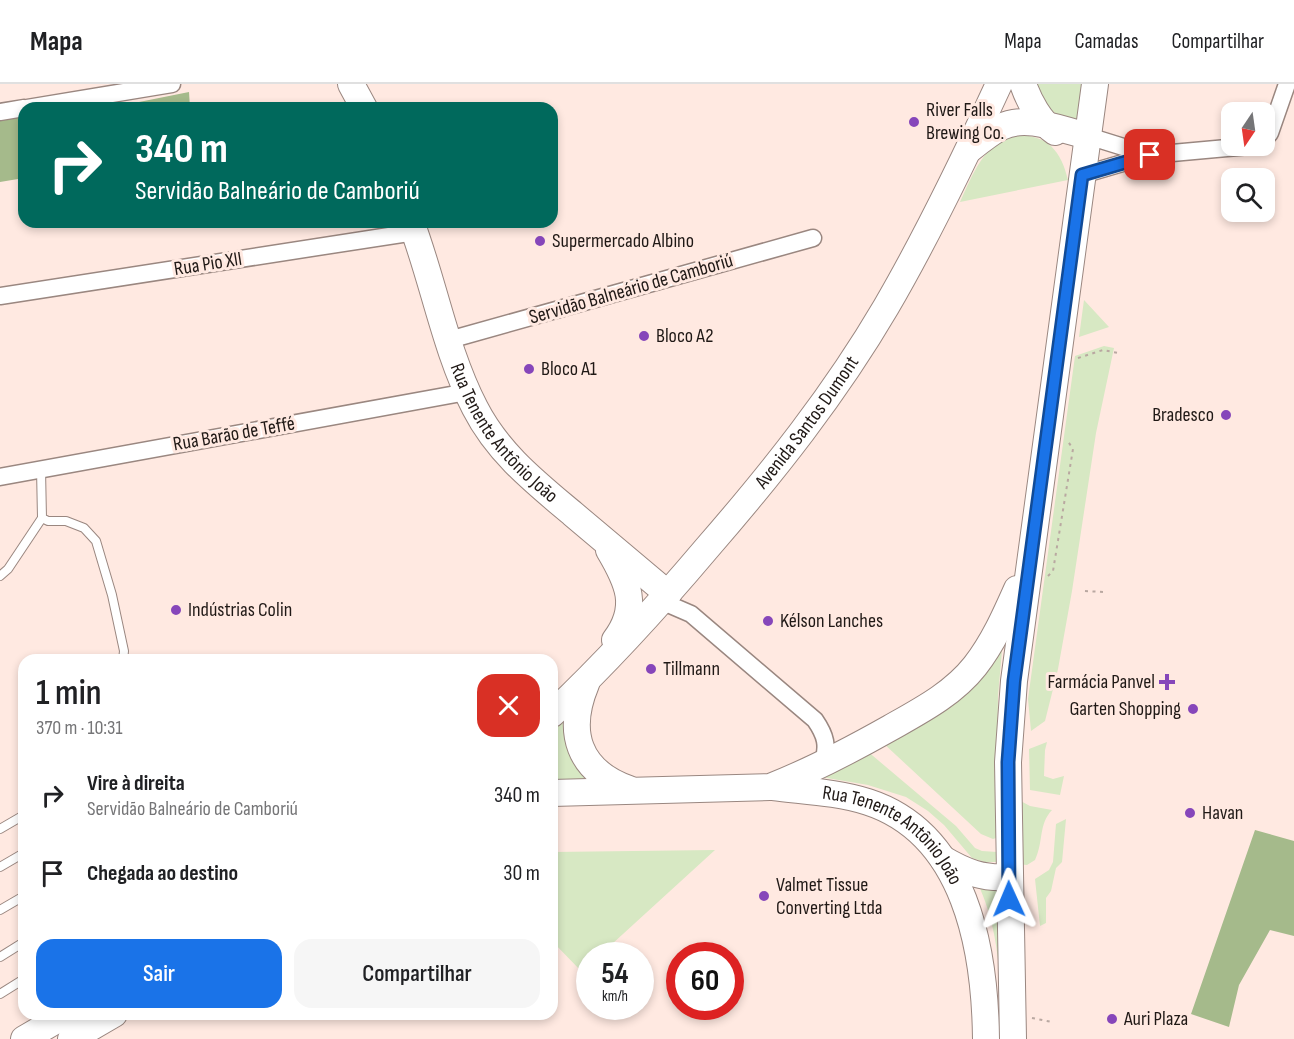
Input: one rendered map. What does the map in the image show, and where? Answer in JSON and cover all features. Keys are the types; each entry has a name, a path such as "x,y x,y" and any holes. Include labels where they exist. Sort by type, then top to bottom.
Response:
{"main road":[{"path":"351,84 361,102"},
{"name":"Avenida Santos Dumont","path":"558,709 587,682 664,597 772,472 825,402 886,307 930,227 999,84"},
{"path":"1023,84 1030,101 1047,127 1067,145 1075,157 1082,175"},
{"path":"1012,1039 1008,762 1014,681 1028,563 1095,84"},
{"path":"968,151 1008,124 1025,122 1088,136"},
{"name":"Rua Tenente Antônio João","path":"413,228 448,340 467,392 486,426 507,456 603,539 664,597"},
{"path":"558,702 614,641 628,619 627,588 621,571 603,539"},
{"path":"558,793 770,787 823,764 941,699 959,683 975,667 996,634 1028,563"},
{"path":"587,682 581,696 576,721 580,747 595,770 605,778 635,790"},
{"name":"Rua Tenente Antônio João","path":"770,787 844,796 868,802 906,822 924,837 943,859 966,903 979,951 986,1039"},
{"path":"943,859 975,875 1009,877"},
{"path":"24,1039 57,1020"},
{"path":"71,1039 104,1020"}],"street":[{"path":"62,102 172,84"},
{"path":"1275,119 1287,84"},
{"path":"0,112 18,109"},
{"path":"1088,136 1150,155"},
{"path":"1082,175 1150,155 1221,149"},
{"name":"Rua Pio XII","path":"0,296 407,228"},
{"name":"Servidão Balneário de Camboriú","path":"448,340 813,238"},
{"name":"Rua Barão de Teffé","path":"0,477 467,392"},
{"name":"Rua Tenente Antônio João","path":"664,597 691,614 815,720 826,737 823,764"}],"lane":[{"path":"0,576 8,569 42,518 41,469"},
{"path":"42,518 48,521 66,521 84,528 96,541 112,595 124,654"},
{"path":"0,829 18,819"},
{"path":"0,867 18,856"},
{"path":"0,910 18,900"},
{"path":"0,957 18,946"},
{"path":"0,994 18,983"}],"path":[{"path":"1072,360 1084,354 1103,350 1118,353"},
{"path":"1085,591 1103,592"},
{"path":"1026,1017 1052,1022"}],"green space":[{"path":"1031,84 1089,84 1084,124 1052,111"},
{"path":"189,92 190,102 139,102"},
{"path":"0,109 18,116 18,179 0,182"},
{"path":"1014,135 1035,137 1051,146 1061,160 1068,180 960,202 975,171 987,153 1003,140"},
{"path":"1084,300 1109,327 1079,337"},
{"path":"1104,346 1114,348 1096,433 1058,669 1045,721 1031,731 1028,699 1075,356"},
{"path":"1003,639 998,696 996,838 993,839 981,834 882,742"},
{"path":"571,710 598,782 558,784 558,723"},
{"path":"1047,742 1044,776 1053,779 1064,776 1060,795 1030,790 1029,749"},
{"path":"866,750 956,826 975,848 997,852 998,862 985,862 972,858 944,825 906,797 868,785 821,777"},
{"path":"1015,798 1030,806 1052,810 1045,821 1035,860 1027,865 1017,864"},
{"path":"1066,819 1062,862 1056,868 1051,891 1046,898 1046,923 1040,926 1035,879 1049,870 1053,862 1056,824"},
{"path":"1255,830 1294,841 1294,936 1270,930 1239,985 1229,1027 1191,1014"},
{"path":"715,850 614,942 576,942 576,966 558,947 558,852"},
{"path":"976,880 999,881 999,969 992,923"}],"place":[{"name":"River Falls Brewing Co.","path":"914,122"},
{"name":"Supermercado Albino","path":"540,241"},
{"name":"Bloco A2","path":"644,336"},
{"name":"Bloco A1","path":"529,369"},
{"name":"Bradesco","path":"1226,415"},
{"name":"Indústrias Colin","path":"176,610"},
{"name":"Kélson Lanches","path":"768,621"},
{"name":"Tillmann","path":"651,669"},
{"name":"Farmácia Panvel","path":"1167,682"},
{"name":"Garten Shopping","path":"1193,709"},
{"name":"Havan","path":"1190,813"},
{"name":"Valmet Tissue Converting Ltda","path":"764,896"},
{"name":"Auri Plaza","path":"1112,1019"}],"route":[{"path":"1009,899 1008,762 1014,681 1028,563 1082,175 1150,155"}]}
